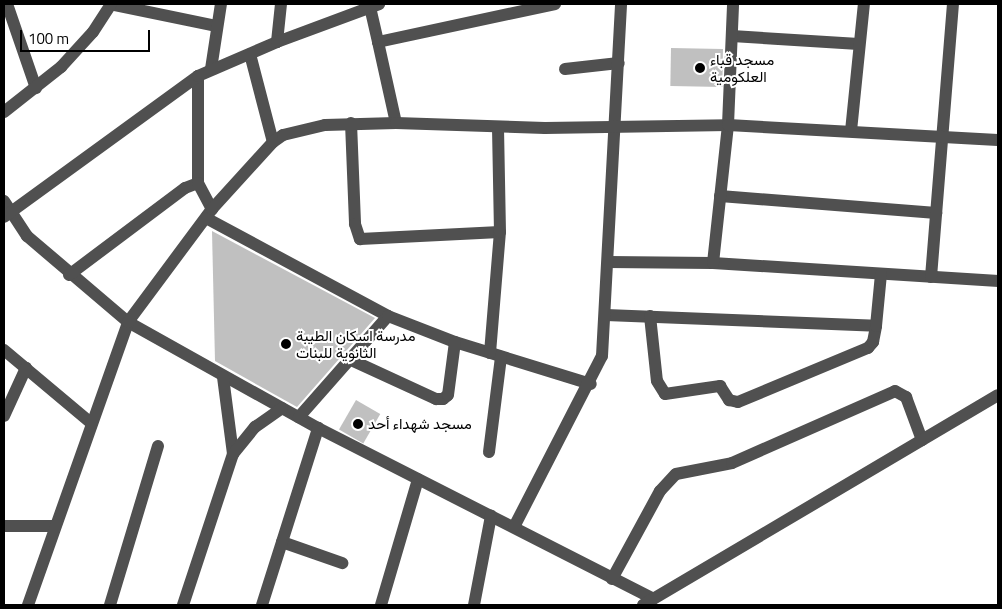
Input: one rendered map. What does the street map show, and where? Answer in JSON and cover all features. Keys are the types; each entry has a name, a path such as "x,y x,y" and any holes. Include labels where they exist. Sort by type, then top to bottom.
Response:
{"street":[{"path":"7,4 36,88"},
{"path":"4,112 36,88 77,51 111,4 216,26"},
{"path":"211,69 216,26 221,4"},
{"path":"277,42 281,4"},
{"path":"378,42 555,4"},
{"path":"514,527 591,384 602,356 606,315 621,4"},
{"path":"713,263 728,126 733,4"},
{"path":"851,131 864,4"},
{"path":"931,277 953,4"},
{"path":"7,216 198,76 357,8 375,6 378,42 396,123"},
{"path":"732,36 859,44"},
{"path":"250,54 273,142"},
{"path":"565,69 619,64"},
{"path":"198,76 198,183 208,213 388,316 455,342 591,384"},
{"path":"29,605 54,526 128,322 208,213 273,142 303,128 351,123 396,123 498,128 728,126 998,140"},
{"path":"351,123 355,224 360,239 500,232"},
{"path":"489,452 496,355 500,232 498,128"},
{"path":"69,275 158,205 198,183"},
{"path":"720,196 936,213"},
{"path":"4,201 7,216 26,236 69,275 128,322 223,377 318,428 514,527 612,579 648,602 998,395"},
{"path":"608,262 713,263 998,281"},
{"path":"650,316 653,356 661,390 671,396 720,386 729,400 734,402 868,348 873,342 876,326 881,274"},
{"path":"606,315 876,326"},
{"path":"299,417 388,316"},
{"path":"350,359 436,399 443,400 448,395 455,342"},
{"path":"4,350 91,423"},
{"path":"4,416 26,368"},
{"path":"223,377 233,454"},
{"path":"612,579 660,491 676,474 732,463 895,391 906,397 922,440"},
{"path":"183,605 233,454 255,427 282,408"},
{"path":"262,605 318,428"},
{"path":"110,605 158,446"},
{"path":"381,605 418,479"},
{"path":"474,605 491,516"},
{"path":"4,526 54,526"},
{"path":"282,542 342,563"}],"building":[{"name":"مسجد قباء العلكومية","path":"671,48 723,49 722,87 670,86"},
{"name":"مدرسة اسكان الطيبة الثانوية للبنات","path":"212,231 375,318 297,407 215,361"},
{"name":"مسجد شهداء أحد","path":"356,400 380,414 363,443 339,429"}],"place":[{"name":"مسجد قباء العلكومية","path":"700,68"},
{"name":"مدرسة اسكان الطيبة الثانوية للبنات","path":"286,344"},
{"name":"مسجد شهداء أحد","path":"358,424"}]}
